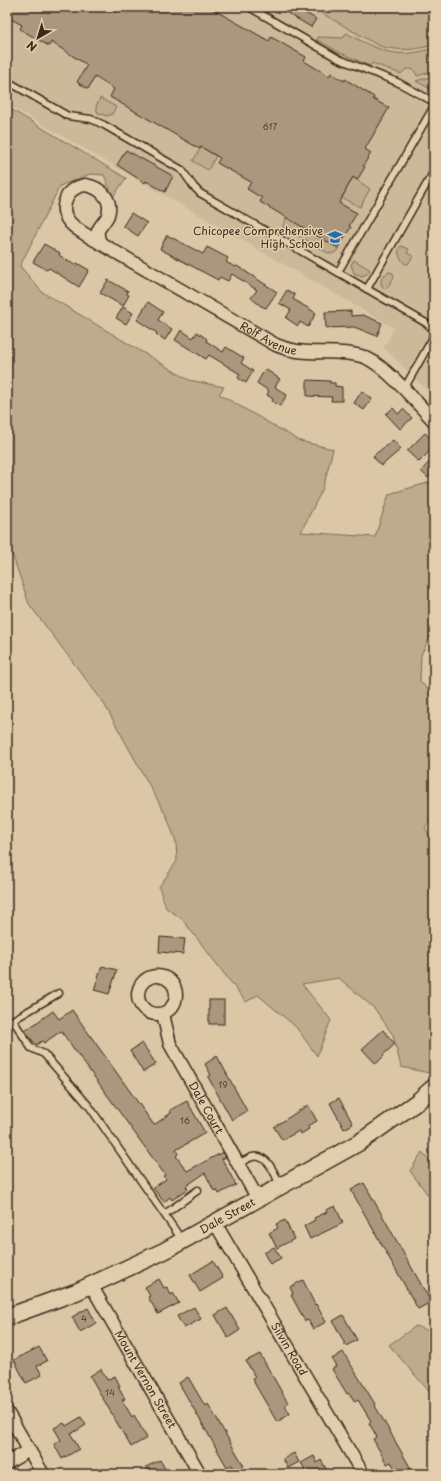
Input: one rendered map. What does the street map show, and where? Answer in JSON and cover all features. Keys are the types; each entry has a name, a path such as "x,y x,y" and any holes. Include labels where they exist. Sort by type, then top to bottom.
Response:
{"street":[{"name":"Rolf Avenue","path":"100,243 97,233 99,227 108,216 108,201 105,194 99,189 85,185 78,187 67,196 64,203 64,211 70,224 100,243 276,345 295,351 348,354 367,358 379,366 404,389 434,421"},
{"name":"Dale Court","path":"163,1014 170,1044 258,1199"},
{"name":"Dale Street","path":"7,1318 92,1285 183,1241 360,1142 417,1102 434,1087"},
{"name":"Silvin Road","path":"215,1223 363,1474"},
{"name":"Mount Vernon Street","path":"92,1285 200,1474"},
{"path":"7,1412 43,1474"},
{"path":"7,1463 29,1450"}],"lane":[{"path":"249,7 339,59 393,80 434,102"},
{"path":"7,81 68,116 91,119 104,125 182,170 194,187 200,192 431,326 434,336 404,389"},
{"path":"338,272 434,106"},
{"path":"367,289 434,171"},
{"path":"59,993 13,1020 31,1048 44,1054 90,1106 166,1214 183,1241"},
{"path":"237,1164 254,1156 263,1158 270,1165 281,1187"},
{"path":"166,1214 198,1190"}],"shaded area":[{"name":"Chicopee Comprehensive High School","path":"7,7 434,7 434,397 384,348 394,328 7,104"},
{"path":"311,7 434,7 434,44 407,50 379,46"},
{"path":"346,33 369,45 388,52 409,53 434,48 434,71 417,76 411,69 405,70 401,74 372,63 370,66 317,40 318,37 343,38"},
{"path":"434,76 434,91 416,81"},
{"path":"100,98 116,107 112,114 107,116 98,113 96,107"},
{"path":"7,107 126,178 113,197 104,175 90,174 60,186 20,266 42,292 189,380 224,387 219,394 300,441 333,449 323,488 301,532 375,537 389,494 434,481 434,514 431,516 431,533 434,536 434,629 421,655 420,681 434,697 434,817 425,827 434,844 434,1069 429,1073 401,1067 393,1035 375,1009 339,978 302,984 331,1020 317,1056 296,1027 258,995 246,1002 182,919 166,908 159,887 177,861 176,842 167,817 103,702 29,604 7,539"},
{"path":"201,147 216,156 208,170 193,161"},
{"path":"353,177 370,189 360,207 342,198"},
{"path":"287,217 338,248 337,251 332,254 328,253 283,227"},
{"path":"401,246 409,249 407,253 413,256 408,264 405,264 399,255"},
{"path":"354,260 370,270 367,274 362,276 354,273 351,265"},
{"path":"389,272 393,273 394,277 387,288 384,289 381,284 381,280"},
{"path":"422,1152 434,1166 434,1203 410,1171"},
{"path":"416,1326 434,1333 434,1397 389,1345"}],"building":[{"name":"Chicopee Comprehensive High School","path":"7,7 209,7 269,41 271,37 306,57 304,61 329,76 331,73 344,81 345,79 374,97 373,99 389,108 365,149 371,153 363,166 365,167 357,180 353,177 339,203 357,213 349,226 351,227 338,248 260,202 262,198 247,189 251,182 217,163 220,158 201,147 200,149 110,97 114,89 95,77 88,89 77,82 87,65 51,42 49,46 20,29 22,25 7,17"},
{"path":"277,7 295,7 316,19 311,27"},
{"path":"126,150 173,176 165,192 146,181 145,183 117,165"},
{"path":"131,213 147,223 138,236 123,226"},
{"path":"167,235 203,254 207,247 228,258 226,262 235,267 237,266 277,292 266,308 261,306 251,298 257,290 232,274 228,281 220,277 218,280 160,249"},
{"path":"44,244 60,253 59,255 76,266 77,263 89,270 79,287 49,268 47,270 33,262"},
{"path":"108,280 128,291 127,294 129,295 123,306 100,293"},
{"path":"287,290 295,295 293,299 316,313 308,327 300,322 298,326 286,318 291,310 279,303"},
{"path":"148,302 163,312 158,320 172,329 165,340 137,320"},
{"path":"123,307 133,313 126,324 116,318"},
{"path":"351,311 351,316 363,315 382,323 377,336 354,327 326,328 325,312"},
{"path":"181,330 193,338 197,332 207,339 206,341 223,352 226,347 244,358 241,363 253,371 246,383 238,378 240,374 209,355 206,359 175,340"},
{"path":"265,369 280,379 275,387 287,395 280,406 272,401 273,399 267,395 269,391 257,383"},
{"path":"307,380 330,381 330,383 335,383 335,386 342,387 342,401 331,401 332,397 307,396"},
{"path":"362,391 372,399 364,410 354,403"},
{"path":"393,408 398,414 403,409 412,418 400,429 386,414"},
{"path":"425,433 434,442 434,447 419,462 407,451"},
{"path":"393,440 401,449 381,466 373,456"},
{"path":"434,457 434,472 428,478 421,471"},
{"path":"160,937 185,939 183,954 159,952"},
{"path":"102,966 117,970 109,994 94,990"},
{"path":"209,1000 224,1000 224,1024 209,1024"},
{"path":"72,1010 154,1125 171,1113 170,1110 187,1101 205,1133 176,1150 178,1154 176,1156 187,1171 223,1152 226,1157 222,1159 236,1185 219,1194 217,1190 214,1191 205,1173 186,1186 188,1189 172,1200 170,1197 164,1202 153,1188 166,1179 163,1176 165,1175 61,1031 44,1043 42,1041 36,1045 25,1031 53,1011 59,1019"},
{"path":"383,1030 395,1044 376,1064 362,1049"},
{"path":"142,1043 156,1064 143,1072 130,1051"},
{"path":"217,1056 247,1111 232,1120 208,1077 211,1075 205,1064"},
{"path":"339,1098 353,1124 344,1129 330,1103"},
{"path":"308,1105 317,1121 308,1126 309,1129 301,1134 299,1131 282,1140 274,1127"},
{"path":"364,1183 431,1302 418,1309 351,1190"},
{"path":"335,1206 343,1223 310,1239 304,1226 315,1220 314,1218 327,1212 326,1210"},
{"path":"285,1220 294,1239 277,1248 269,1233 278,1228 276,1224"},
{"path":"274,1247 281,1258 270,1264 264,1253"},
{"path":"213,1261 223,1278 200,1292 190,1275"},
{"path":"159,1279 164,1288 167,1287 171,1295 173,1293 179,1303 158,1314 148,1297 150,1296 145,1287"},
{"path":"303,1280 315,1305 316,1304 326,1322 313,1329 308,1320 305,1321 291,1295 293,1294 290,1287"},
{"path":"194,1307 201,1319 184,1328 177,1316"},
{"path":"88,1308 96,1323 80,1332 72,1317"},
{"path":"227,1308 240,1330 228,1338 215,1315"},
{"path":"343,1315 357,1340 346,1346 333,1321"},
{"path":"39,1347 47,1361 37,1366 42,1375 26,1383 14,1360"},
{"path":"343,1352 375,1404 414,1474 398,1474 391,1462 387,1464 373,1439 377,1437 369,1423 371,1421 358,1400 355,1402 349,1393 347,1394 332,1369 336,1366 332,1359"},
{"path":"260,1354 288,1403 285,1405 290,1414 277,1422 252,1379 255,1377 246,1361"},
{"path":"101,1369 107,1380 115,1376 120,1386 118,1387 125,1399 122,1400 132,1417 134,1415 147,1438 131,1447 90,1376"},
{"path":"188,1377 205,1406 208,1404 244,1466 235,1471 232,1465 227,1467 179,1383"},
{"path":"81,1417 86,1425 71,1434 79,1449 62,1459 54,1444 61,1440 54,1428 64,1423 66,1426"},
{"path":"294,1453 299,1462 288,1468 283,1459"},
{"path":"314,1456 317,1463 321,1460 329,1474 308,1474 301,1463"},
{"path":"160,1460 168,1474 150,1474 146,1467"}],"place":[{"name":"Chicopee Comprehensive High School","path":"335,237"}]}
